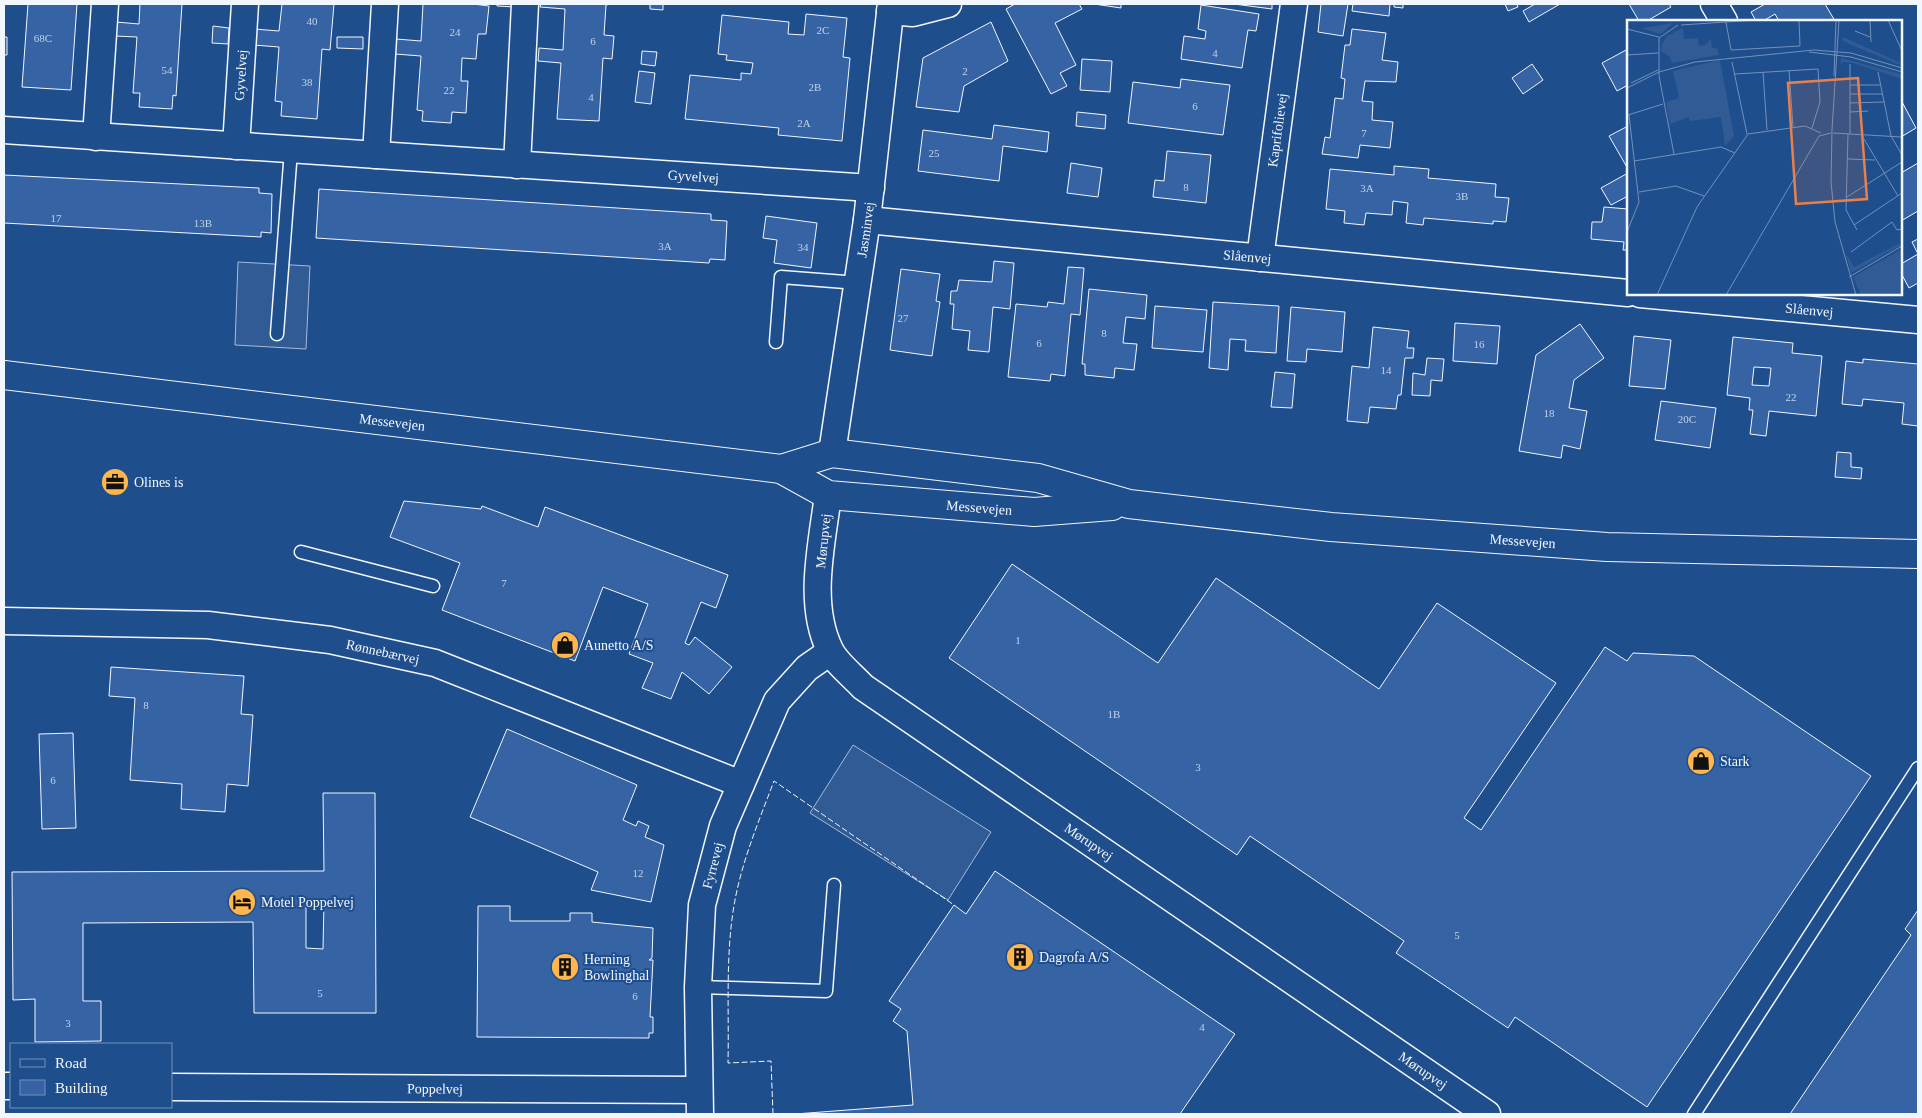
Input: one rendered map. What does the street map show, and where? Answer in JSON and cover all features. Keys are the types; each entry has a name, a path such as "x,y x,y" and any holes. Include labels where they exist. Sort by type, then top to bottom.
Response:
{"main road":[{"name":"Messevejen","path":"4,375 781,469 828,494 1034,512 1129,504"},
{"name":"Messevejen","path":"781,469 832,454 1038,478 1129,504 1331,527 1607,546 1918,554"},
{"path":"828,494 832,454"}],"street":[{"path":"96,136 105,4"},
{"name":"Gyvelvej","path":"236,146 245,4"},
{"path":"376,155 385,4"},
{"path":"517,165 525,4"},
{"path":"891,8 913,12 948,4"},
{"name":"Kaprifolievej","path":"1260,258 1294,4"},
{"path":"1714,4 1723,20"},
{"name":"Jasminvej","path":"832,454 867,220 891,8"},
{"name":"Gyvelvej","path":"4,130 870,188"},
{"name":"Slåenvej","path":"867,220 1627,293"},
{"name":"Slåenvej","path":"1661,295 1869,305 1918,320"},
{"name":"Mørupvej","path":"828,494 818,578 819,620 830,652 870,692 1488,1114"},
{"name":"Rønnebærvej","path":"4,621 208,625 330,640 435,663 741,784"},
{"name":"Fyrrevej","path":"699,1102 698,987 702,905 723,826 777,701 807,668 830,652"},
{"name":"Poppelvej","path":"172,1087 699,1102"}],"lane":[{"path":"277,334 291,150"},
{"path":"776,342 781,277 858,283"},
{"path":"301,552 433,586"},
{"path":"1694,1114 1918,768"},
{"path":"698,987 826,991 834,885"}],"shaded area":[{"path":"238,262 310,266 306,349 235,345"},
{"path":"853,745 991,832 948,900 810,813"}],"building":[{"path":"28,4 77,4 71,90 22,87"},
{"path":"140,4 182,4 176,96 173,95 172,109 139,107 140,93 133,93 137,37 115,36 116,22 139,24"},
{"path":"282,4 334,4 330,50 322,49 317,119 281,116 282,102 275,101 279,47 253,45 254,29 279,31"},
{"path":"423,4 473,4 489,6 486,34 478,34 476,59 462,58 461,81 468,81 466,113 452,112 451,123 422,121 423,111 417,110 421,56 395,54 396,39 421,41"},
{"path":"497,4 514,4 514,7 497,6"},
{"path":"541,4 611,4 606,5 604,35 614,36 612,59 603,58 599,121 557,119 561,63 538,61 539,48 563,50 565,9 540,7"},
{"path":"650,4 663,4 663,10 650,9"},
{"path":"1015,4 1079,4 1082,9 1055,23 1076,65 1060,73 1067,86 1051,94 1006,9"},
{"path":"1094,4 1121,4 1121,8"},
{"path":"1234,4 1272,4 1272,9"},
{"path":"1321,4 1348,4 1343,36 1318,32"},
{"path":"1353,4 1390,4 1389,16 1352,11"},
{"path":"1394,4 1403,4 1403,8 1394,7"},
{"path":"1505,4 1517,4 1518,7 1508,11"},
{"path":"1535,4 1560,4 1529,22 1523,11"},
{"path":"1629,4 1669,4 1671,7 1649,20 1638,20"},
{"path":"1765,4 1825,4 1834,20 1778,20 1775,14 1765,20 1755,20 1751,12"},
{"path":"1201,5 1259,14 1256,31 1248,30 1242,68 1181,59 1184,36 1205,39 1206,31 1198,29"},
{"path":"806,14 847,18 843,57 850,58 842,141 778,135 779,128 685,119 690,75 741,80 741,73 751,74 753,63 726,60 727,55 718,54 722,15 789,22 788,34 804,35"},
{"path":"991,22 1008,61 964,86 959,112 916,107 923,58"},
{"path":"213,26 229,28 228,44 212,43"},
{"path":"1352,29 1386,33 1382,60 1398,62 1396,82 1365,81 1362,101 1373,102 1372,120 1393,122 1390,148 1360,145 1358,158 1322,154 1325,137 1330,138 1335,98 1343,99 1345,79 1341,78 1345,45 1350,45"},
{"path":"4,37 7,37 7,55 4,55"},
{"path":"337,37 363,37 363,49 337,48"},
{"path":"1627,50 1627,86 1617,91 1602,63"},
{"path":"642,51 657,52 655,66 641,64"},
{"path":"1082,59 1112,61 1110,92 1080,90"},
{"path":"1532,64 1543,80 1523,94 1512,78"},
{"path":"639,71 655,73 651,104 635,102"},
{"path":"1181,79 1230,85 1223,135 1128,123 1133,82 1180,88"},
{"path":"1902,102 1916,128 1902,136"},
{"path":"1077,112 1106,115 1105,129 1076,126"},
{"path":"994,125 1049,132 1047,152 1003,146 999,181 918,171 923,130 992,139"},
{"path":"1627,127 1627,167 1609,136"},
{"path":"1167,151 1211,155 1206,203 1153,197 1155,180 1164,181"},
{"path":"1071,163 1102,168 1098,197 1067,193"},
{"path":"1918,163 1918,211 1902,220 1902,172"},
{"path":"1394,166 1429,169 1428,178 1496,184 1495,197 1509,198 1506,222 1493,221 1493,224 1424,218 1423,225 1406,223 1408,203 1393,201 1392,215 1366,213 1364,225 1344,223 1345,211 1326,209 1330,169 1394,175"},
{"path":"1627,174 1627,197 1611,205 1601,188"},
{"path":"4,175 259,188 259,193 272,194 271,233 261,232 261,237 4,223"},
{"path":"319,189 711,214 711,220 727,221 725,260 710,259 709,263 316,238"},
{"path":"1604,207 1627,209 1627,250 1623,250 1624,242 1591,239 1592,222 1602,222"},
{"path":"766,216 817,223 811,268 774,263 777,240 763,238"},
{"path":"1918,239 1918,254 1912,242"},
{"path":"1918,254 1918,283 1909,288 1902,275 1902,263"},
{"path":"994,261 1014,263 1010,309 993,307 989,352 968,350 970,331 952,329 954,304 950,304 951,291 957,291 959,280 992,282"},
{"path":"1068,267 1084,268 1080,315 1071,314 1065,376 1051,374 1050,381 1008,377 1016,304 1047,307 1048,302 1064,304"},
{"path":"901,269 940,274 936,301 940,302 932,356 890,350"},
{"path":"1089,289 1147,295 1145,319 1126,317 1123,343 1137,344 1134,370 1115,368 1114,378 1085,375 1085,364 1082,364"},
{"path":"1213,302 1279,306 1276,353 1245,351 1246,340 1230,339 1228,370 1209,368"},
{"path":"1155,306 1207,310 1203,352 1152,348"},
{"path":"1291,307 1345,312 1342,352 1307,349 1306,362 1287,361"},
{"path":"1455,323 1500,326 1497,364 1453,361"},
{"path":"1580,324 1604,358 1574,380 1569,408 1587,411 1580,449 1563,445 1561,458 1519,451 1536,355"},
{"path":"1373,327 1409,331 1407,348 1414,348 1413,358 1405,358 1401,395 1398,395 1396,409 1370,407 1368,423 1347,421 1352,366 1369,368"},
{"path":"1634,336 1671,340 1665,389 1629,386"},
{"path":"1733,337 1793,343 1792,353 1822,356 1816,416 1769,411 1766,436 1750,434 1753,410 1749,410 1750,398 1727,395","holes":["1754,367 1771,368 1769,386 1752,385"]},
{"path":"1427,358 1444,359 1442,381 1431,380 1430,396 1412,395 1413,373 1425,375"},
{"path":"1863,359 1918,364 1918,426 1902,424 1904,403 1863,399 1862,406 1842,404 1846,361 1863,363"},
{"path":"1275,372 1295,374 1292,408 1271,407"},
{"path":"1661,401 1716,408 1710,448 1655,440"},
{"path":"1837,452 1851,453 1851,467 1862,468 1861,479 1835,477"},
{"path":"404,501 481,509 482,506 538,527 545,507 728,575 716,608 701,602 685,643 689,645 695,637 732,667 709,694 682,672 671,699 642,688 653,663 629,654 648,604 603,587 575,661 442,610 460,563 390,537"},
{"path":"1012,564 1158,663 1216,578 1379,689 1437,603 1556,683 1464,818 1481,830 1605,647 1627,661 1633,653 1694,656 1871,776 1647,1107 1515,1017 1508,1028 1396,953 1404,941 1250,836 1237,855 949,658"},
{"path":"111,667 244,676 241,714 253,715 248,786 227,784 225,812 181,809 182,784 130,780 135,698 109,696"},
{"path":"507,729 637,785 623,820 636,826 638,821 649,826 645,837 664,845 651,902 591,890 598,872 470,817"},
{"path":"73,733 76,828 42,829 39,734"},
{"path":"323,793 375,793 376,1013 254,1013 253,922 83,923 83,1001 101,1001 101,1041 35,1042 35,999 13,1000 12,872 324,871","holes":["306,901 324,901 323,949 306,948"]},
{"name":"Dagrofa A/S","path":"995,871 1235,1034 1180,1114 795,1114 913,1105 907,1031 893,1021 901,1009 889,1001 954,905 966,914"},
{"name":"Herning Bowlinghal","path":"478,906 510,906 510,921 570,921 570,913 592,913 592,922 653,928 652,958 649,960 653,960 650,1017 653,1017 653,1033 649,1033 649,1038 477,1037"},
{"path":"1918,910 1918,1114 1790,1114 1911,935 1905,929"}],"fence":[{"path":"773,1114 771,1061 728,1063 728,991 730,937 735,901 749,848 774,781 954,905"}],"place":[{"name":"Olines is","path":"115,482"},
{"name":"Aunetto A/S","path":"565,645"},
{"name":"Stark","path":"1701,761"},
{"name":"Motel Poppelvej","path":"242,902"},
{"name":"Dagrofa A/S","path":"1020,957"},
{"name":"Herning Bowlinghal","path":"565,967"}]}
